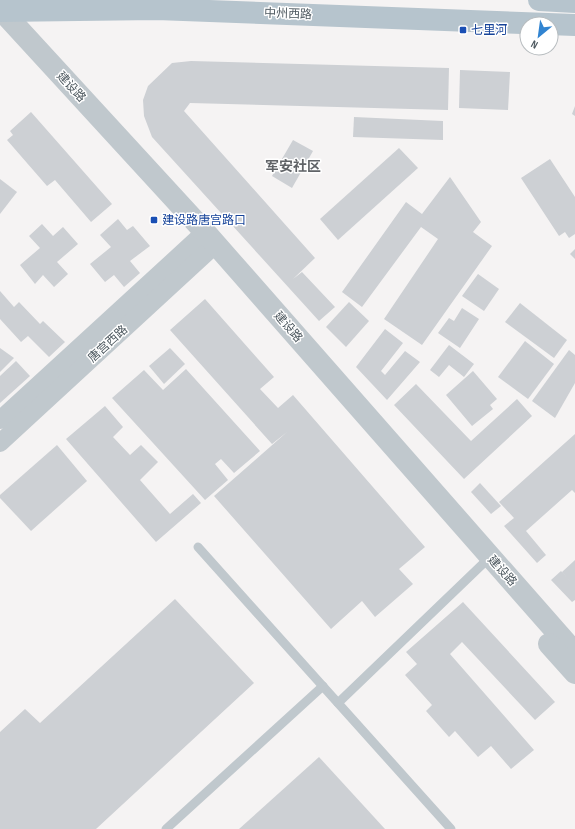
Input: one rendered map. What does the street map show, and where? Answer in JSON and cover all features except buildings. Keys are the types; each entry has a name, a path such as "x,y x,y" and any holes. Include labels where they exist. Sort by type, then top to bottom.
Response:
{"main road":[{"path":"539,0 575,2"},
{"name":"中州西路","path":"1,13 157,9 575,25"}],"street":[{"name":"建设路","path":"1,13 206,242 485,562 575,673"},
{"name":"唐宫西路","path":"0,420 206,242"},
{"name":"唐宫西路","path":"0,443 206,242"},
{"name":"建设路","path":"485,562 575,652"}],"lane":[{"path":"198,547 451,829"},
{"path":"338,703 485,562"},
{"path":"166,829 323,686"}],"place":[{"name":"七里河","path":"463,30"},
{"name":"建设路唐宫路口","path":"154,220"}],"district":[{"name":"军安社区","path":"293,166"}]}
